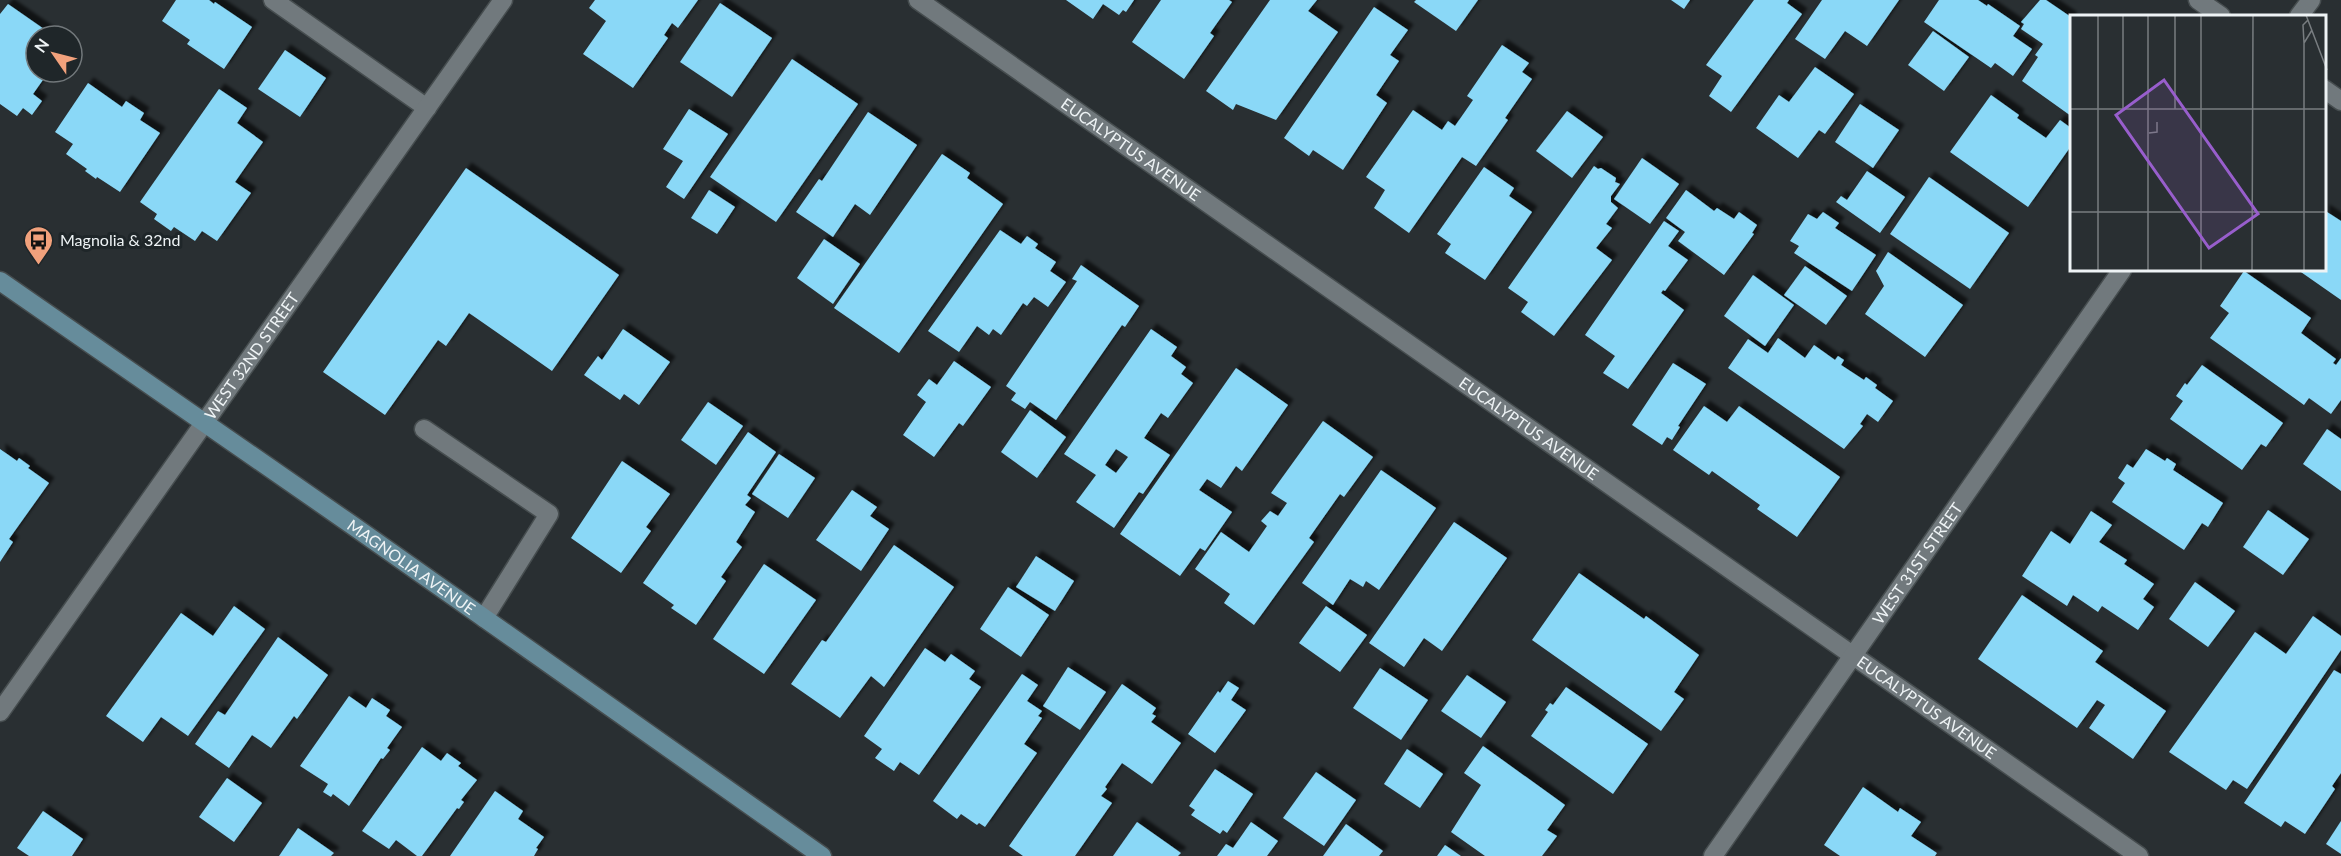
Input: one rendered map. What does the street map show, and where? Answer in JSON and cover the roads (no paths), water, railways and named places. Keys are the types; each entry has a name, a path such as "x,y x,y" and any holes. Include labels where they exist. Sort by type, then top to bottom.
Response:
{"street":[{"path":"273,0 427,108"},
{"name":"WEST 32ND STREET","path":"0,712 503,0"},
{"name":"EUCALYPTUS AVENUE","path":"918,0 2139,856"},
{"path":"2198,0 2220,15"},
{"path":"2300,15 2311,0"},
{"path":"2326,90 2341,101"},
{"name":"WEST 31ST STREET","path":"1713,856 2121,272"},
{"name":"MAGNOLIA AVENUE","path":"0,281 822,856"},
{"path":"424,429 549,514 484,618"}],"place":[{"name":"Magnolia & 32nd","path":"39,266"}]}
